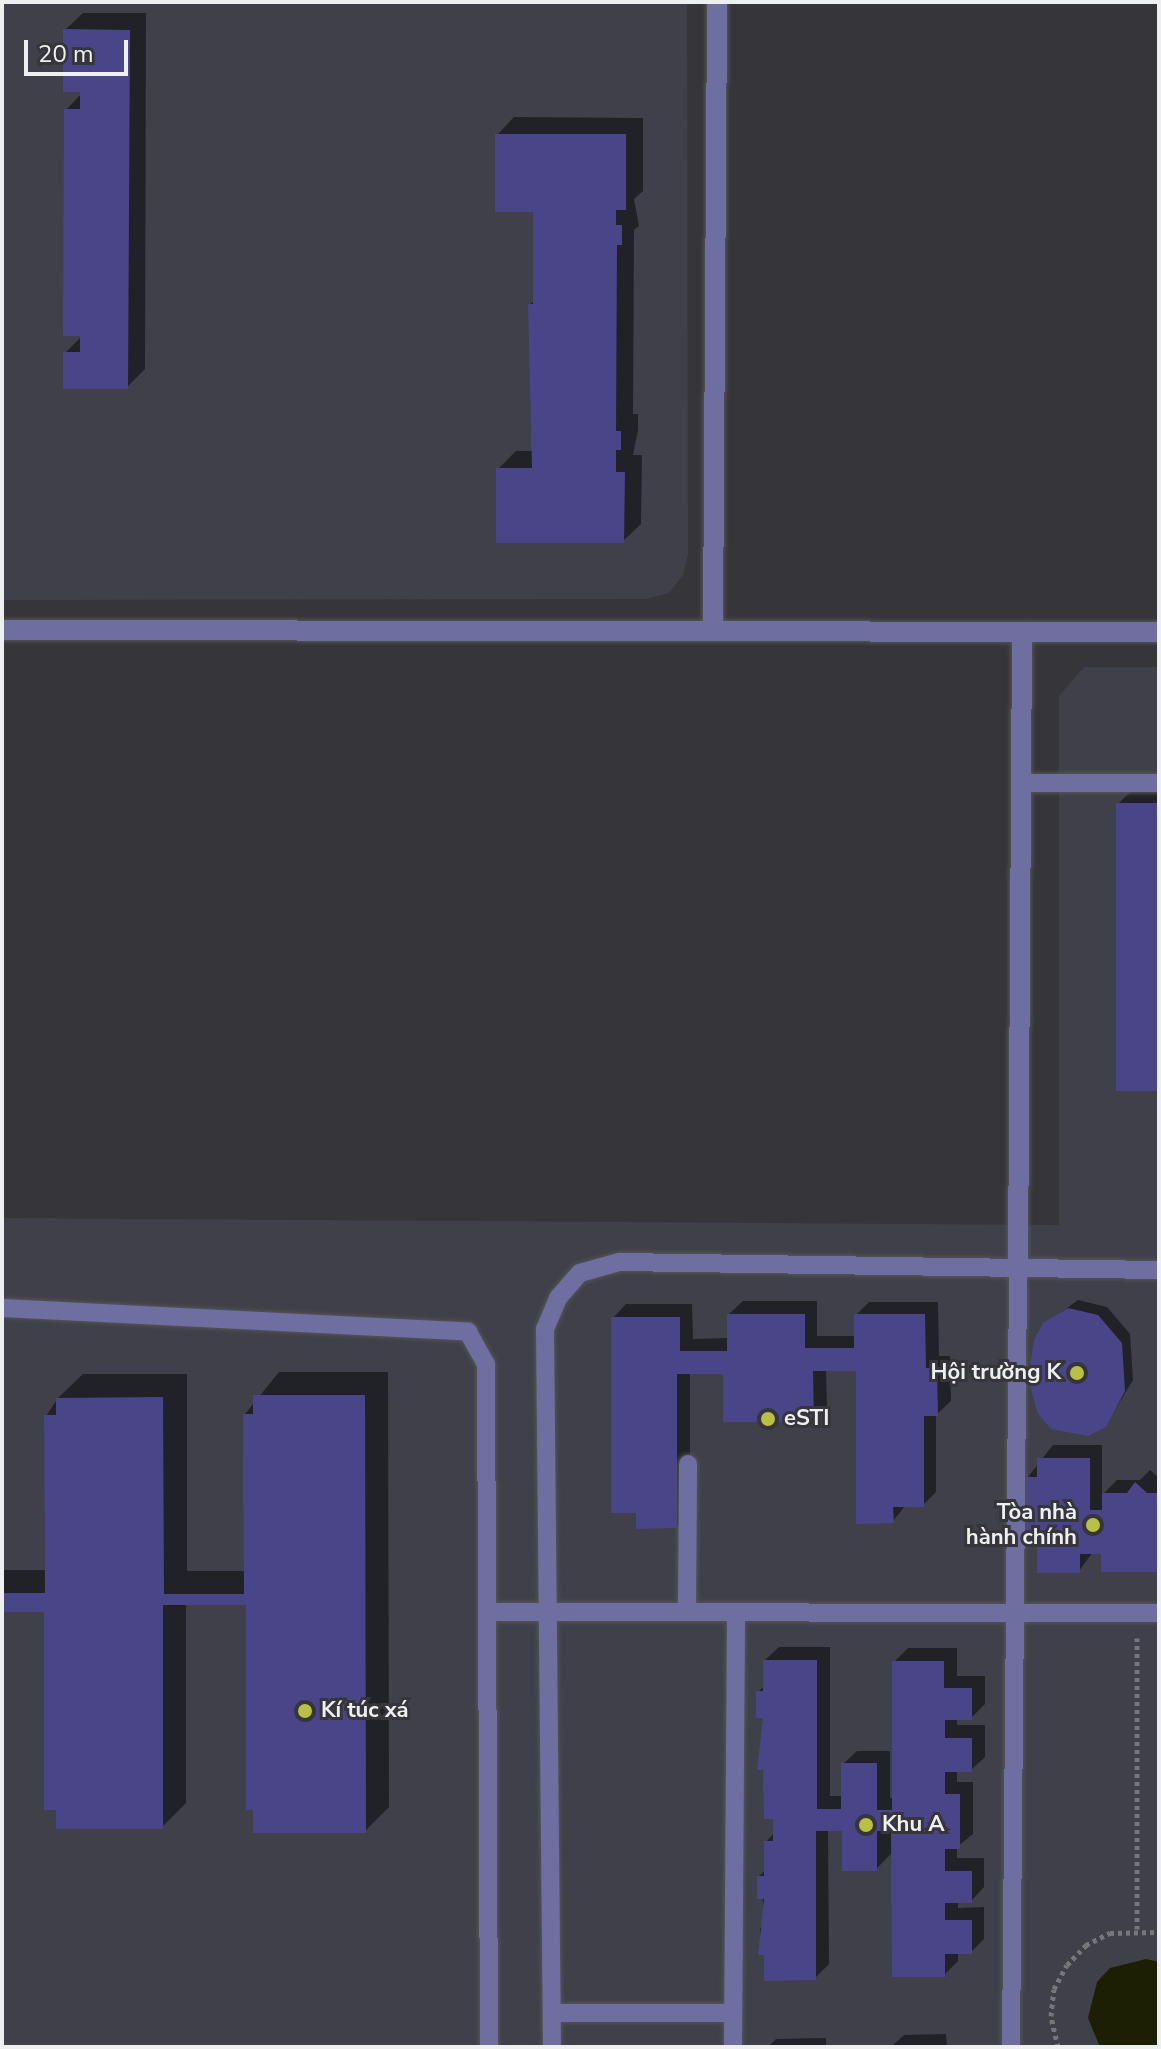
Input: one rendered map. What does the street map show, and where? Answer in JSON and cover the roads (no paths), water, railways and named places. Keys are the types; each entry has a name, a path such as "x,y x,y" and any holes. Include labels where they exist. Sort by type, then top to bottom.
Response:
{"street":[{"path":"713,627 717,2"},
{"path":"2,630 713,627 1022,633 1159,632"},
{"path":"1018,1269 1022,633"}],"lane":[{"path":"1021,783 1159,783"},
{"path":"552,2047 551,1612 545,1329 558,1298 580,1273 619,1262 1159,1270"},
{"path":"1011,2047 1018,1269"},
{"path":"2,1308 468,1332 486,1364 489,2047"},
{"path":"687,1612 688,1464"},
{"path":"487,1612 1159,1613"},
{"path":"733,2047 736,1612"},
{"path":"552,2013 733,2013"}],"place":[{"name":"Hội trường K","path":"1077,1373"},
{"name":"eSTI","path":"768,1419"},
{"name":"Tòa nhà hành chính","path":"1093,1525"},
{"name":"Kí túc xá","path":"305,1711"},
{"name":"Khu A","path":"866,1825"}]}
